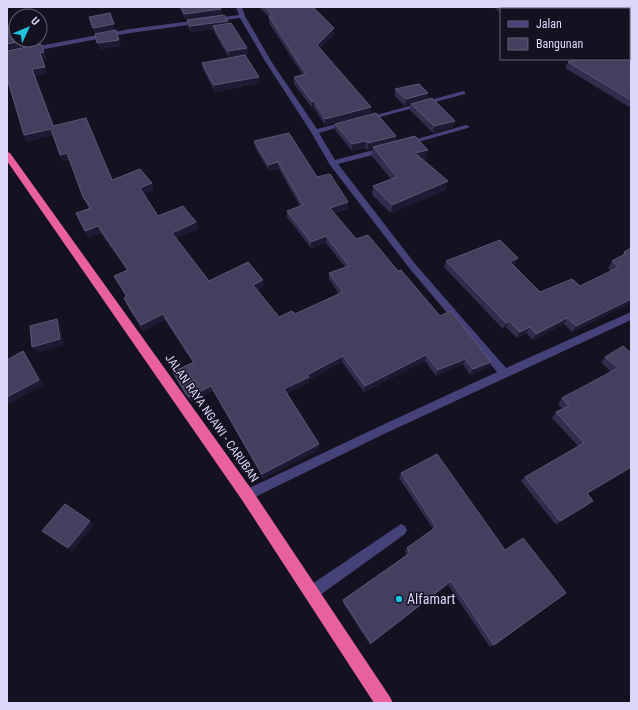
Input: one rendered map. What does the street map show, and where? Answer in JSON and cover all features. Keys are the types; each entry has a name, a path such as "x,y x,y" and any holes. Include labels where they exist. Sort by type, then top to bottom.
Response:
{"highway":[{"name":"JALAN RAYA NGAWI - CARUBAN","path":"7,155 251,502 384,703"}],"street":[{"path":"239,7 242,16 268,61 315,132 333,163 413,267 505,374"},
{"path":"7,54 130,30 242,16"},
{"path":"315,132 463,93"},
{"path":"333,163 466,127"},
{"path":"251,502 380,431 631,316"},
{"path":"311,593 402,530"}],"building":[{"path":"181,7 220,7 221,9 184,14"},
{"path":"265,7 314,8 334,28 317,45 371,107 325,119 314,101 312,102 294,77 306,74 269,16 273,16"},
{"path":"503,7 596,7 592,8"},
{"path":"110,13 114,24 93,28 89,17"},
{"path":"224,15 228,21 190,26 187,20"},
{"path":"7,23 8,44 7,44"},
{"path":"231,23 247,48 228,51 213,26"},
{"path":"116,30 119,40 97,43 95,34"},
{"path":"630,39 631,39 630,50"},
{"path":"22,48 42,48 44,52 40,53 45,67 32,69 53,126 86,118 112,180 140,169 152,183 140,188 158,216 183,206 196,222 172,233 209,281 248,262 263,280 253,285 279,317 292,311 295,314 343,292 329,273 349,266 326,236 311,242 287,211 303,205 278,162 268,165 254,141 289,133 317,177 330,174 348,202 330,208 356,239 368,235 398,271 401,270 440,316 451,311 491,362 473,369 465,359 438,370 426,355 365,386 343,356 307,375 309,377 284,389 319,444 262,474 211,386 189,397 183,389 173,372 194,362 163,314 141,325 124,298 127,296 114,276 128,270 98,226 85,231 76,213 91,208 83,197 67,153 60,155 51,129 24,135 7,78 7,51"},
{"path":"631,54 631,100 568,62 574,60 630,60"},
{"path":"245,55 259,77 214,85 202,63"},
{"path":"419,84 428,93 406,99 395,89"},
{"path":"432,98 455,121 434,126 411,104"},
{"path":"376,113 396,136 368,143 366,141 352,144 335,124"},
{"path":"415,136 428,150 415,153 448,181 392,205 373,186 397,177 373,147"},
{"path":"500,240 518,258 510,262 540,292 572,279 580,286 619,267 612,261 625,254 624,252 631,248 631,299 576,326 567,318 536,334 530,327 520,332 509,321 506,323 446,261"},
{"path":"57,319 60,339 32,347 30,326"},
{"path":"623,346 631,353 631,467 587,493 593,501 560,521 525,477 584,443 556,412 569,406 562,398 618,368 605,357"},
{"path":"23,351 39,380 7,397 7,360"},
{"path":"437,454 505,550 523,538 566,593 494,645 451,581 371,643 343,600 410,553 407,548 436,527 401,473"},
{"path":"65,504 90,521 68,548 42,531"}],"place":[{"name":"Alfamart","path":"399,599"}]}
